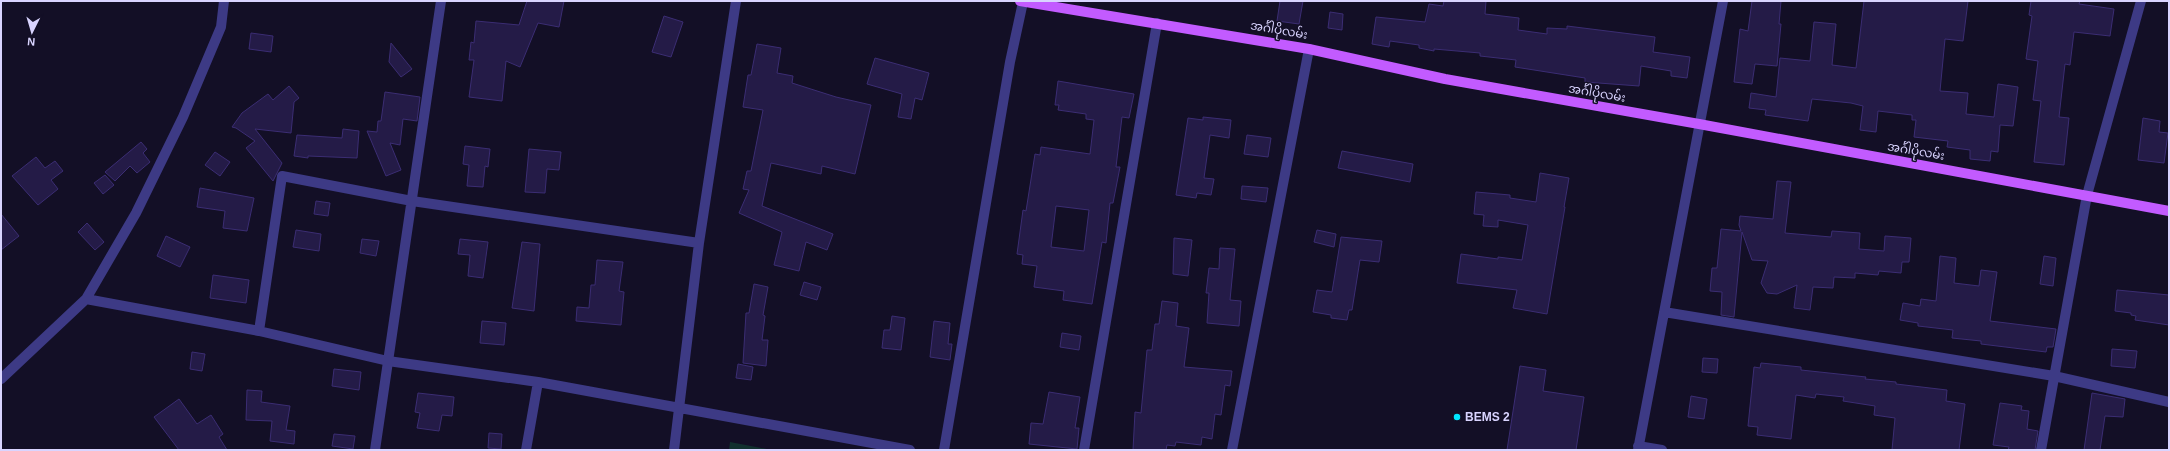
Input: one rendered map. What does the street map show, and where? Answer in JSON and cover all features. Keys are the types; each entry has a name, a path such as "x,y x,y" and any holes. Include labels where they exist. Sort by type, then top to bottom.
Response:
{"main road":[{"name":"အင်္ဂါပိုလမ်း","path":"1022,1 1309,49 1445,79 1699,124 2169,211"}],"street":[{"path":"1,379 86,299 136,213 183,117 221,27 224,1"},
{"path":"374,450 441,1"},
{"path":"674,450 699,243 736,1"},
{"path":"944,450 1010,62 1022,1"},
{"path":"1662,450 1638,448 1699,124 1724,1"},
{"path":"2041,450 2087,195 2141,1"},
{"path":"1084,450 1157,23"},
{"path":"1232,450 1309,49"},
{"path":"259,331 282,176 412,202 699,243"},
{"path":"86,299 259,331 388,361 538,382 910,450"},
{"path":"1664,312 2054,376 2169,402"},
{"path":"526,450 538,382"}],"green space":[{"path":"730,442 772,450 729,450"}],"building":[{"path":"527,1 564,1 559,27 538,23 520,67 506,61 502,101 469,97 474,60 469,60 471,42 474,43 476,21 519,25"},
{"path":"1280,1 1303,1 1299,24 1277,21"},
{"path":"1444,1 1486,1 1485,14 1519,18 1518,30 1547,34 1547,28 1567,29 1567,26 1655,37 1653,52 1690,57 1687,78 1671,76 1671,71 1641,66 1639,86 1585,82 1585,78 1515,67 1516,60 1480,56 1480,53 1434,49 1434,51 1419,48 1419,45 1390,41 1389,47 1372,44 1376,17 1425,22 1429,4 1443,6"},
{"path":"1752,1 1781,1 1779,24 1781,24 1777,66 1755,64 1752,84 1734,82 1740,29 1748,31"},
{"path":"1864,1 1968,1 1963,41 1945,39 1940,91 1968,93 1966,114 1994,117 1998,84 2018,87 2013,126 2000,125 1998,152 1991,151 1990,161 1970,159 1970,150 1947,147 1948,141 1914,137 1916,120 1912,120 1912,115 1878,111 1876,132 1860,130 1863,106 1851,103 1812,99 1808,121 1765,115 1766,110 1749,108 1751,93 1776,97 1780,58 1810,61 1814,22 1836,24 1832,65 1856,68"},
{"path":"2031,1 2080,1 2079,4 2114,9 2110,36 2074,32 2070,65 2065,64 2059,117 2069,118 2064,165 2034,162 2041,101 2033,100 2038,61 2026,59 2032,16 2029,15"},
{"path":"1330,12 1343,14 1342,30 1328,28"},
{"path":"664,16 683,22 671,57 652,52"},
{"path":"251,33 273,36 271,52 249,49"},
{"path":"391,43 412,69 401,77 389,62"},
{"path":"757,44 781,48 777,73 793,76 792,83 836,97 871,105 855,174 822,166 821,174 771,163 762,206 833,234 827,250 806,242 799,271 774,265 782,232 739,213 749,190 743,189 747,171 751,171 763,110 743,107 748,75 751,75"},
{"path":"875,58 929,73 922,100 915,98 911,119 898,117 902,94 867,84"},
{"path":"1058,81 1134,94 1129,118 1122,117 1116,167 1120,167 1113,203 1110,203 1106,243 1102,242 1092,304 1063,300 1064,291 1034,287 1037,266 1022,264 1023,255 1017,254 1023,210 1026,211 1035,154 1040,155 1041,147 1090,154 1094,120 1086,119 1086,114 1058,110 1059,105 1055,105","holes":["1056,206 1089,210 1084,251 1051,247"]},
{"path":"289,86 299,98 294,102 291,133 255,129 282,163 273,181 246,148 255,141 236,128 232,127 242,113 268,94 273,100"},
{"path":"385,92 420,97 417,121 403,119 400,145 390,143 401,170 386,176 367,131 377,132 378,121 381,121"},
{"path":"1203,117 1231,120 1229,138 1210,135 1204,178 1214,179 1211,195 1197,193 1196,198 1176,195 1188,118 1203,120"},
{"path":"2143,118 2160,121 2159,132 2168,133 2164,163 2138,160"},
{"path":"343,129 359,131 357,158 308,156 308,158 294,156 297,135 342,138"},
{"path":"1247,135 1271,138 1268,157 1244,154"},
{"path":"141,142 147,149 143,153 150,162 137,173 130,166 115,181 105,172"},
{"path":"465,146 490,149 488,167 485,166 483,187 467,186 469,165 463,164"},
{"path":"529,149 561,152 559,170 547,169 545,193 525,192"},
{"path":"1342,151 1413,164 1410,182 1338,168"},
{"path":"215,152 230,162 220,176 205,165"},
{"path":"36,157 45,168 55,161 63,171 51,180 58,189 38,205 12,176"},
{"path":"1540,173 1569,178 1547,314 1513,308 1517,290 1457,283 1461,254 1498,259 1498,257 1522,260 1528,225 1498,220 1498,227 1483,226 1484,215 1474,214 1476,192 1510,195 1510,198 1536,202"},
{"path":"105,175 114,185 103,194 94,183"},
{"path":"1777,181 1791,182 1785,233 1831,237 1832,231 1860,233 1859,249 1884,251 1885,236 1911,238 1909,262 1902,262 1901,273 1879,271 1878,275 1855,273 1855,278 1834,277 1833,288 1813,287 1810,310 1794,308 1797,285 1777,294 1767,293 1761,283 1768,261 1752,260 1742,232 1734,317 1721,315 1722,292 1710,291 1712,268 1717,268 1721,229 1741,231 1739,225 1740,216 1773,219"},
{"path":"1242,186 1268,188 1266,202 1241,199"},
{"path":"200,188 254,198 247,231 223,228 225,211 197,207"},
{"path":"316,201 330,203 328,216 314,214"},
{"path":"1,214 19,236 1,250"},
{"path":"87,223 104,242 95,250 78,232"},
{"path":"296,230 321,234 319,251 293,247"},
{"path":"1317,230 1336,234 1334,247 1314,242"},
{"path":"166,236 190,247 180,267 157,256"},
{"path":"1341,237 1382,241 1379,262 1360,260 1352,310 1349,310 1347,320 1331,318 1331,315 1313,312 1317,290 1332,292"},
{"path":"1174,238 1192,240 1188,276 1173,274"},
{"path":"362,239 379,241 376,256 360,253"},
{"path":"460,239 488,242 483,278 468,276 470,255 458,254"},
{"path":"522,242 540,244 534,311 512,308"},
{"path":"1220,248 1235,249 1230,300 1241,301 1239,326 1207,323 1209,293 1206,293 1209,268 1219,269"},
{"path":"1940,256 1956,258 1954,283 1979,286 1981,270 1997,272 1990,321 2056,329 2053,347 2047,347 2046,352 1981,344 1981,341 1952,338 1953,330 1918,326 1918,323 1900,320 1903,303 1920,306 1921,299 1936,301"},
{"path":"2044,256 2056,258 2053,286 2040,284"},
{"path":"597,260 623,262 619,291 624,292 621,325 576,321 577,307 589,308 591,285 595,285"},
{"path":"213,275 249,280 246,303 210,298"},
{"path":"804,282 821,287 817,300 800,295"},
{"path":"754,284 768,287 763,315 765,316 762,340 768,340 766,366 743,363 746,313 749,313"},
{"path":"2117,290 2169,295 2169,325 2135,320 2136,316 2131,315 2131,313 2115,311"},
{"path":"1162,301 1178,303 1176,326 1189,328 1184,367 1232,371 1230,386 1225,385 1221,415 1215,414 1212,439 1202,437 1201,445 1176,442 1175,446 1167,445 1166,450 1133,450 1135,412 1141,413 1147,350 1152,350 1155,324 1159,324"},
{"path":"892,316 905,318 901,350 882,348 884,330 890,330"},
{"path":"482,321 506,323 504,345 480,343"},
{"path":"934,321 950,323 948,344 952,344 950,360 930,357"},
{"path":"1062,333 1081,336 1079,350 1060,347"},
{"path":"2112,349 2137,351 2135,368 2111,366"},
{"path":"192,352 205,354 202,371 190,369"},
{"path":"1703,358 1718,359 1717,373 1702,372"},
{"path":"1761,363 1801,367 1801,370 1866,377 1865,379 1947,390 1946,401 1965,404 1959,450 1892,450 1895,418 1874,415 1875,406 1843,401 1844,397 1816,394 1815,398 1796,395 1791,439 1757,435 1758,427 1748,426 1754,367 1760,368"},
{"path":"738,364 753,367 751,380 736,378"},
{"path":"1520,366 1546,370 1543,391 1584,397 1576,450 1507,450"},
{"path":"334,369 361,372 359,390 332,386"},
{"path":"247,390 262,391 261,402 290,406 286,430 295,431 294,444 270,441 272,421 246,420"},
{"path":"1049,392 1080,397 1075,428 1079,428 1077,449 1029,444 1031,423 1043,424"},
{"path":"418,393 454,397 452,416 442,415 439,431 417,428 420,413 415,412"},
{"path":"2092,393 2125,399 2123,417 2105,416 2100,450 2084,450"},
{"path":"1691,396 1707,399 1704,419 1688,417"},
{"path":"179,399 197,424 211,415 223,434 219,437 227,450 179,450 154,417"},
{"path":"2000,403 2022,406 2021,410 2029,411 2027,429 2038,431 2035,450 2008,450 2009,447 1993,445"},
{"path":"489,433 502,434 501,449 488,448"},
{"path":"334,434 355,436 353,449 332,446"}],"place":[{"name":"BEMS 2","path":"1457,417"}]}
